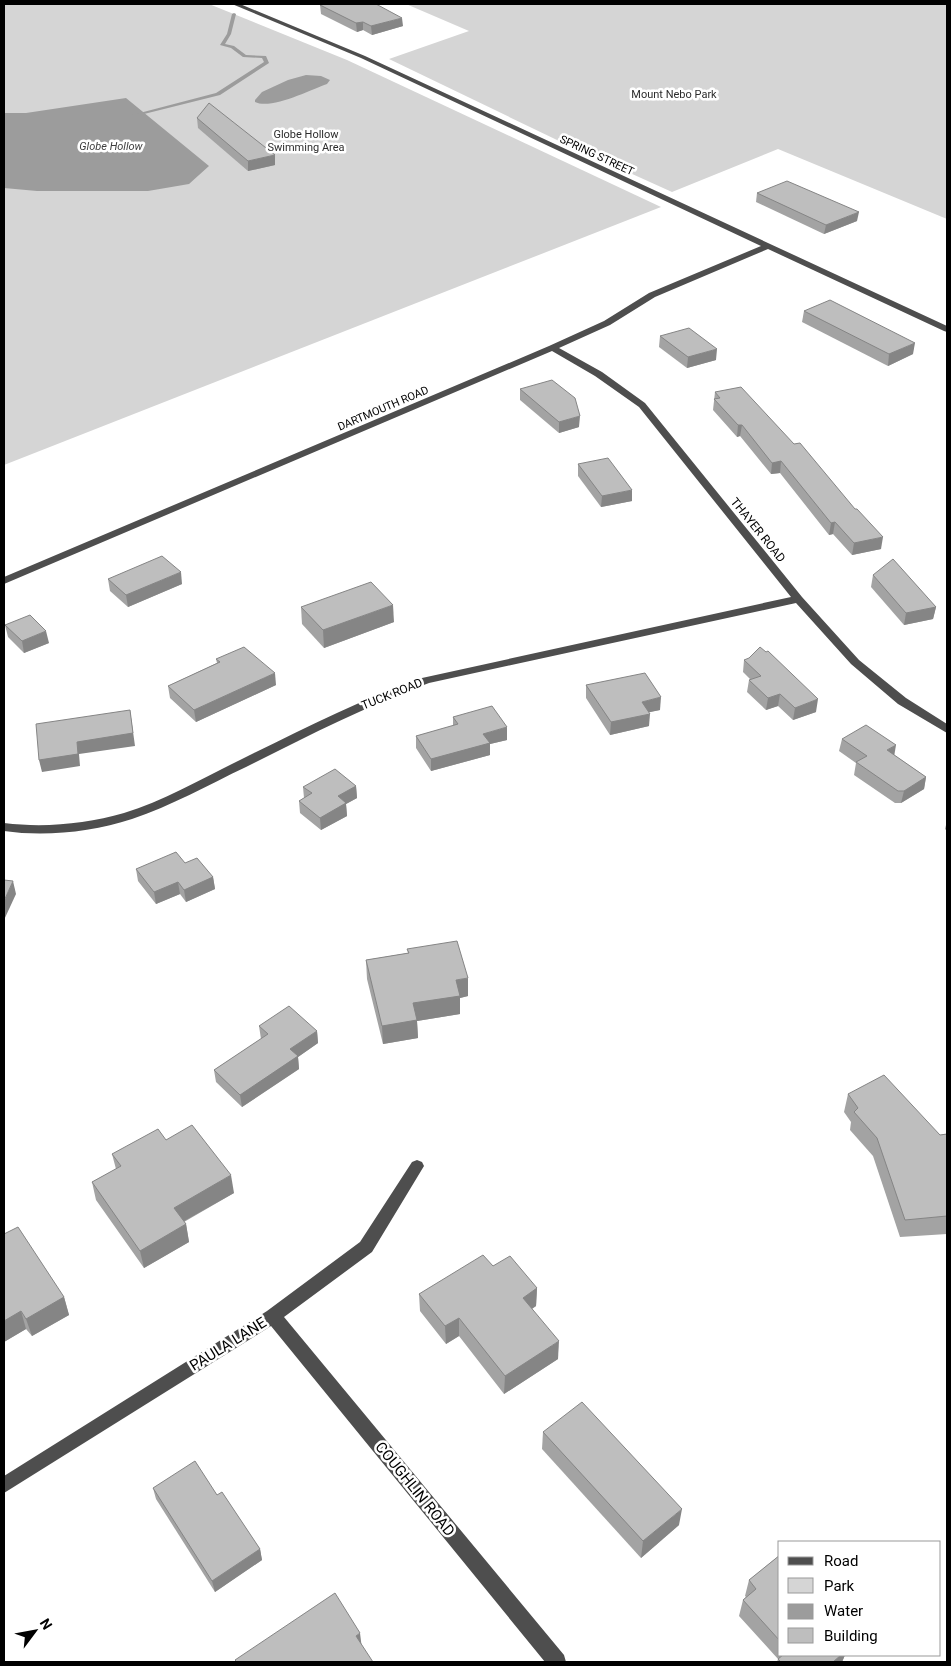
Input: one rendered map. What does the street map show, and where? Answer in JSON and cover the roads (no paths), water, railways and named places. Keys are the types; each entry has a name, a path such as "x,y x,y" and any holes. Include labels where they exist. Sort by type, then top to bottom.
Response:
{"street":[{"name":"SPRING STREET","path":"235,4 363,57 947,330"},
{"name":"DARTMOUTH ROAD","path":"4,581 552,348 607,322 652,295 767,246"},
{"name":"THAYER ROAD","path":"552,348 587,366 622,388 642,404 798,599 855,662 902,701 947,729"},
{"name":"TUCK ROAD","path":"4,827 28,830 77,827 128,816 178,796 379,697 426,680 798,599"},
{"name":"PAULA LANE","path":"4,1485 273,1316 366,1247 417,1166"},
{"name":"COUGHLIN ROAD","path":"273,1316 557,1662"}],"water":[{"path":"306,75 321,76 330,80 327,84 280,101 262,104 255,102 262,92 288,80"},
{"name":"Globe Hollow","path":"126,98 209,166 189,184 148,191 37,191 4,188 4,113 26,113"}],"waterway":[{"path":"134,116 218,94 267,62 264,57 245,56 232,47 222,45 229,34 234,14"}],"park label":[{"name":"Mount Nebo Park","path":"674,94"},
{"name":"Globe Hollow Swimming Area","path":"306,140"}]}
